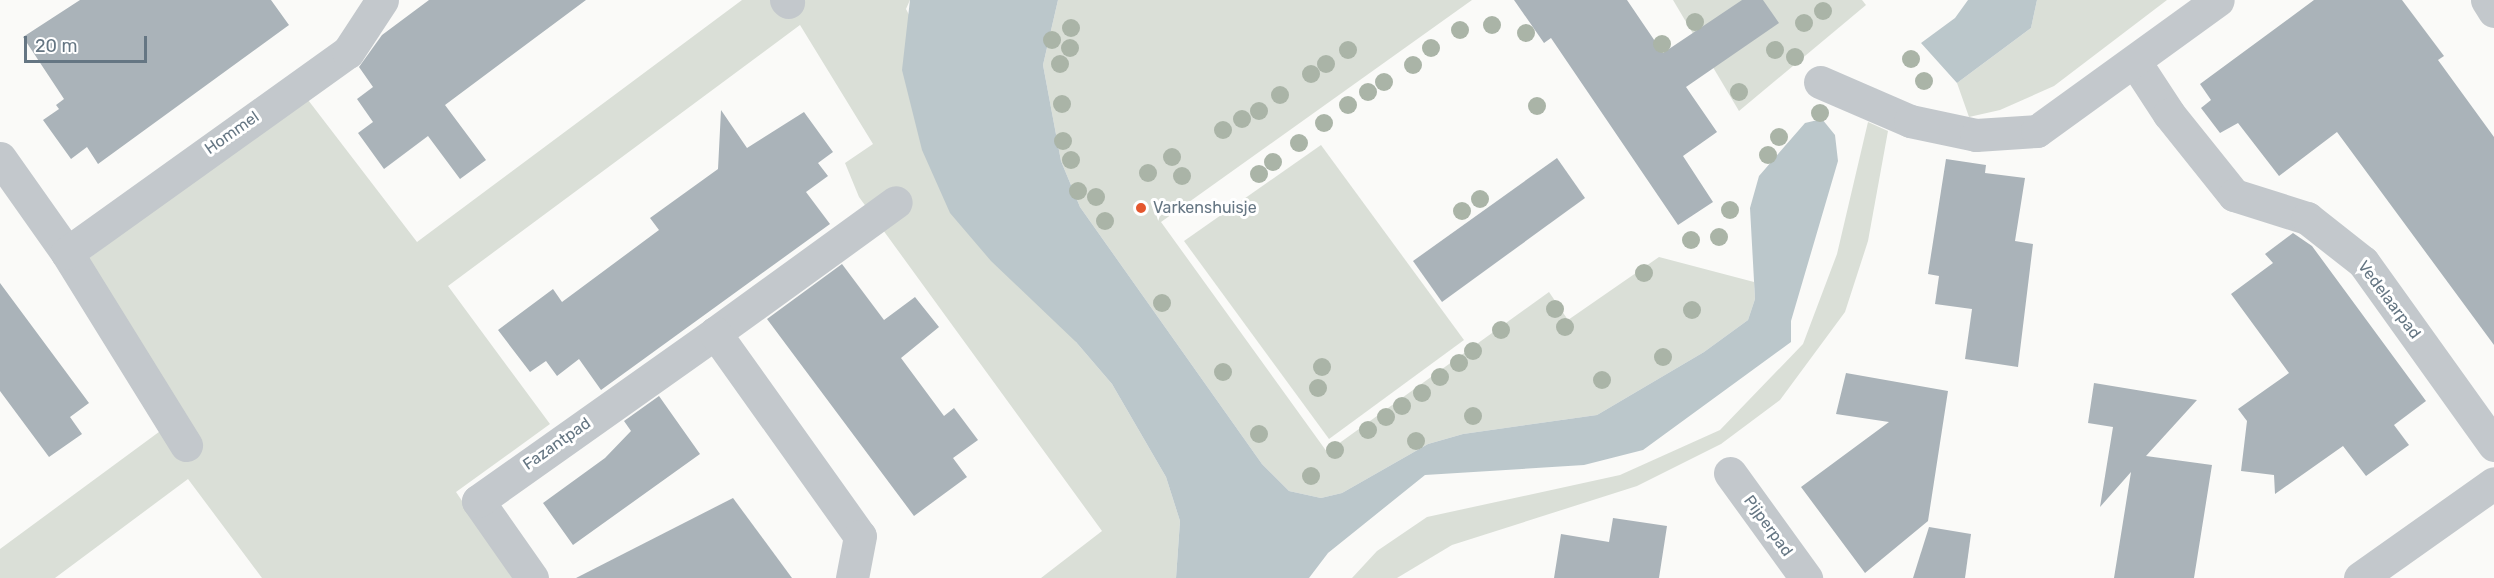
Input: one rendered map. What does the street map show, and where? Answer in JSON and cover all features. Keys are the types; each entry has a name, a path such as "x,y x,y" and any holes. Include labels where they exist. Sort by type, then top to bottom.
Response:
{"street":[{"name":"Hommel","path":"67,253 348,52 382,0"},
{"path":"1820,82 1910,121 1976,135 2037,131 2218,0"},
{"path":"2487,0 2494,11"},
{"name":"Vedelaarpad","path":"2135,62 2169,114 2234,195 2307,218 2363,262 2494,444"},
{"path":"0,158 67,253 186,445"},
{"name":"Fazantpad","path":"532,578 478,501 896,202"},
{"path":"715,333 860,536 852,578"},
{"name":"Pijperpad","path":"1730,473 1806,578"},
{"path":"2361,578 2494,483"}],"shaded area":[{"path":"742,0 910,0 906,9 1076,342 1112,384 1166,477 1180,521 1176,578 1041,578 1102,531 859,197 845,163 873,144 800,25 448,286 550,424 456,492 514,578 262,578 188,479 55,578 0,578 0,549 182,415 80,265 305,96 417,242"},
{"path":"910,0 1058,0 1043,65 1061,161 1080,207 1262,464 1289,491 1321,498 1342,493 1428,444 1463,434 1597,415 1704,352 1748,320 1755,299 1750,208 1759,176 1805,123 1822,119 1835,135 1838,161 1791,321 1791,342 1643,450 1584,465 1425,475 1328,553 1309,578 1176,578 1180,521 1166,477 1112,384 1076,342 991,261 950,213 922,150 902,70"},
{"path":"1058,0 1472,0 1161,222 1327,452 1549,292 1568,320 1659,257 1754,282 1755,299 1748,320 1704,352 1597,415 1463,434 1428,444 1342,493 1321,498 1289,491 1262,464 1080,207 1061,161 1043,65"},
{"path":"1673,0 1862,0 1866,5 1739,111"},
{"path":"1968,0 2037,0 2031,28 1957,83 1921,43 1955,18"},
{"path":"2037,0 2167,0 2054,86 2000,110 1969,117 1957,83 2031,28"},
{"path":"1868,122 1888,131 1868,241 1845,312 1780,400 1721,444 1637,486 1452,545 1397,578 1352,578 1377,551 1427,517 1620,475 1720,430 1803,344 1837,254"},
{"path":"1321,145 1464,340 1329,439 1184,241"}],"building":[{"path":"80,0 271,0 289,25 98,164 87,147 71,159 43,120 59,109 56,105 64,99 23,37"},
{"path":"429,0 586,0 445,105 486,160 460,179 428,136 384,169 358,133 373,122 357,99 373,87 359,67 382,35"},
{"path":"1514,0 1627,0 1663,53 1742,0 1763,0 1779,23 1686,87 1717,132 1683,156 1713,202 1678,225 1551,38 1544,43"},
{"path":"2314,0 2402,0 2444,56 2438,60 2494,137 2494,345 2337,132 2279,176 2238,123 2220,133 2201,108 2211,100 2200,84"},
{"path":"721,110 747,148 804,112 833,152 818,163 828,176 806,192 830,224 601,390 579,359 557,376 546,361 530,372 498,330 553,289 562,302 659,230 650,218 718,169"},
{"path":"1557,158 1585,198 1442,302 1413,261"},
{"path":"1946,159 1986,165 1985,173 2025,178 2015,241 2033,244 2018,367 1965,359 1972,309 1935,304 1939,276 1928,274"},
{"path":"2293,233 2312,246 2426,401 2394,425 2409,445 2366,476 2343,446 2275,494 2274,475 2241,471 2247,421 2238,409 2289,373 2231,294 2273,263 2265,254"},
{"path":"842,264 884,320 915,297 939,327 901,358 944,416 954,408 978,440 953,458 967,477 914,516 767,319"},
{"path":"0,283 89,403 70,417 82,434 49,457 0,391"},
{"path":"1846,373 1948,391 1928,521 1865,573 1801,487 1889,422 1836,414"},
{"path":"2094,383 2197,400 2146,456 2212,465 2194,578 2114,578 2131,472 2100,507 2113,427 2088,423"},
{"path":"659,396 700,454 573,545 543,503 605,458 631,431 624,421"},
{"path":"733,498 792,578 576,578"},
{"path":"1613,518 1667,526 1659,578 1554,578 1561,534 1609,542"},
{"path":"1929,527 1971,534 1965,578 1913,578"}],"place":[{"name":"Varkenshuisje","path":"1141,208"}]}
